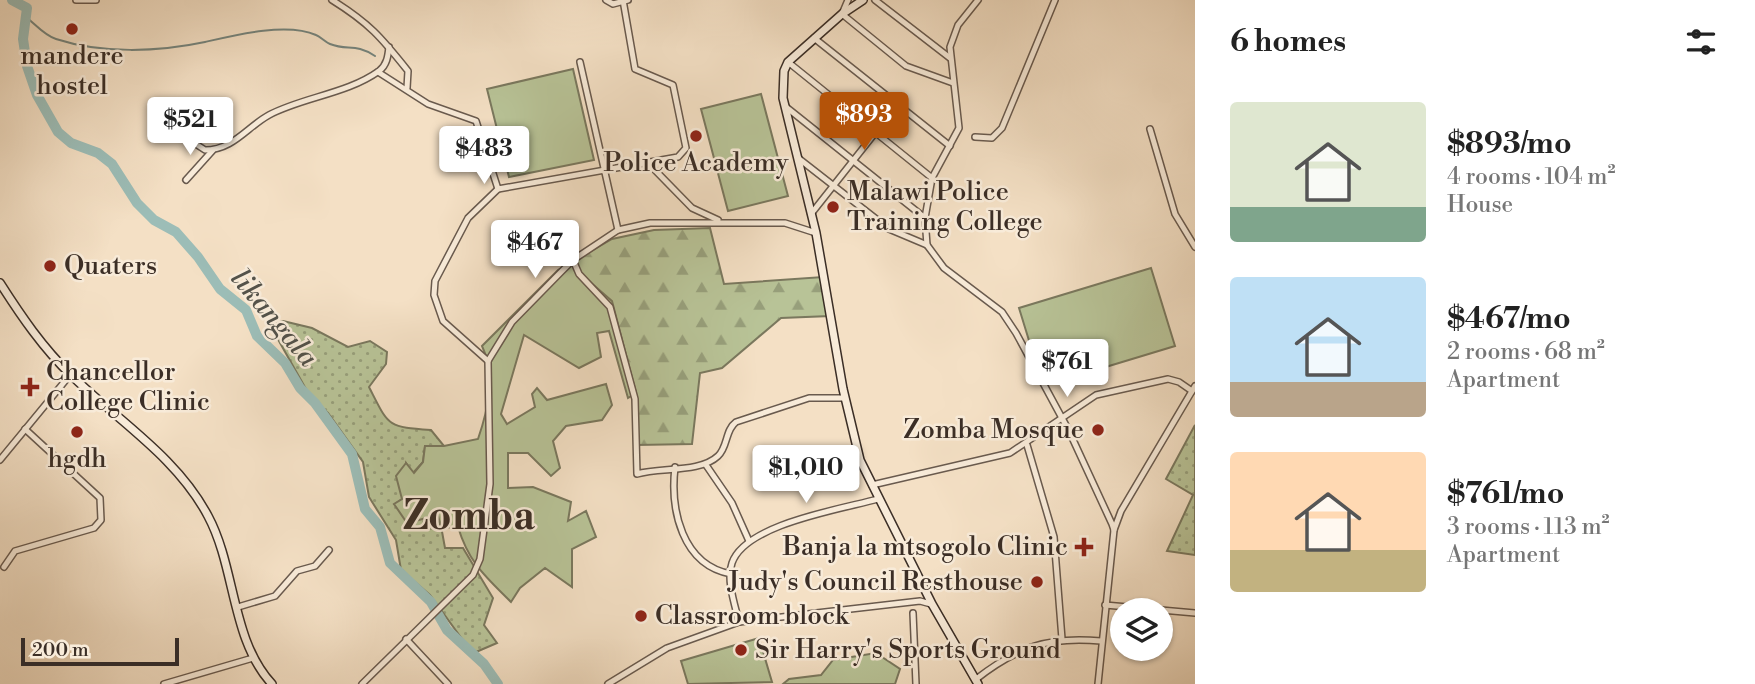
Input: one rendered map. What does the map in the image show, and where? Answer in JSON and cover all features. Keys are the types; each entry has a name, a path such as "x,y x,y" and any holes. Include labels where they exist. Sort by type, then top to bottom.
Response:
{"street":[{"path":"76,0 96,0"},
{"path":"332,0 367,22 389,47 408,71 407,88"},
{"path":"488,361 443,321 434,295 435,281 468,218 498,189 683,155 685,148 673,85 649,77 633,65 625,0 613,4 606,0"},
{"path":"842,14 848,0"},
{"path":"863,0 814,38 789,62 784,71 786,107 816,233 845,398 860,460 932,604 976,682 1013,653 1062,639 1101,641"},
{"path":"875,0 950,58"},
{"path":"927,245 925,218 932,178 957,135 959,120 950,58 958,25 978,0"},
{"path":"975,136 992,138 1002,128 1055,0"},
{"path":"842,14 906,66 953,83"},
{"path":"814,38 950,146"},
{"path":"186,180 213,150 240,138 271,114 331,94 378,72 387,60 389,47"},
{"path":"580,62 618,230"},
{"path":"789,62 932,178"},
{"path":"378,72 435,108 475,121 498,189"},
{"path":"811,214 898,104"},
{"path":"786,107 925,218"},
{"path":"1150,129 1175,214 1195,247"},
{"path":"188,139 200,148 213,150"},
{"path":"796,156 835,184 855,206 889,229 927,245 944,268 1002,312 1062,418 1114,530"},
{"path":"648,163 692,208 724,222"},
{"path":"362,684 468,581 480,559 490,481 488,361 512,322 573,260 618,230 662,221 785,223 816,233"},
{"path":"573,260 578,273 610,307 635,399 637,474 706,465 720,454 731,425 736,422 808,398 845,398"},
{"path":"0,282 26,325 70,374 178,470 194,490 221,543 253,658 272,684"},
{"path":"0,460 70,374"},
{"path":"872,485 1010,453 1096,395 1168,379 1193,388 1121,511 1114,530 1097,684"},
{"path":"4,568 15,551 94,528 101,520 100,498 25,429"},
{"path":"1027,444 1054,537 1062,639"},
{"path":"706,465 732,503 749,541"},
{"path":"675,467 674,501 684,536 705,565 731,574"},
{"path":"739,622 731,574 733,560 749,541 778,527 878,499"},
{"path":"238,607 275,596 297,571 315,566 329,550"},
{"path":"608,684 667,648 739,622 915,602 932,604"},
{"path":"1105,605 1195,613"},
{"path":"913,613 916,684"},
{"path":"406,639 448,684"},
{"path":"164,684 185,681 253,658"}],"green space":[{"path":"573,69 594,160 509,177 487,89"},
{"path":"761,94 788,196 728,211 701,109"},
{"path":"710,228 724,284 823,277 830,316 781,318 722,368 700,373 692,444 637,445 636,393 625,355 574,261 612,239 654,230"},
{"path":"574,261 582,275 612,301 636,393 628,398 609,331 597,333 601,357 579,368 524,335 501,414 507,424 535,407 532,394 537,388 547,400 606,384 612,405 602,420 566,426 553,441 560,468 551,476 528,453 508,453 508,488 533,487 571,502 568,521 586,511 596,537 572,549 572,587 545,568 520,588 511,602 473,560 458,527 441,528 438,515 407,523 394,504 402,499 396,476 406,463 414,473 423,462 425,446 444,446 478,439 485,416 490,381 482,346 558,270"},
{"path":"1151,268 1175,346 1043,386 1019,308"},
{"path":"283,321 312,328 348,347 370,341 387,352 386,364 369,387 381,410 397,425 431,430 444,446 425,446 423,462 413,473 406,463 402,499 395,504 439,515 445,548 463,548 493,598 484,625 497,643 476,652 465,643 430,595 401,570 396,540 369,497 363,462 328,413 311,398 270,325"},
{"path":"1195,425 1195,555 1167,551 1193,495 1166,479"},
{"name":"Sir Harry's Sports Ground","path":"759,638 772,682 688,684 681,661"},
{"path":"876,653 900,669 895,684 783,684 789,679 821,675 833,660"}],"waterway":[{"name":"likangala","path":"12,0 27,8 23,39 27,66 37,95 58,132 71,143 98,153 112,164 137,203 154,220 176,232 198,257 220,289 246,310 257,336 285,363 300,388 315,403 352,454 365,509 380,527 390,563 431,602 447,630 484,664 498,684"},
{"path":"26,17 52,37 92,47 130,50 168,48 261,31 291,30 304,31 330,44 357,48 375,56"}],"place":[{"name":"mandere hostel","path":"72,29"},
{"name":"Police Academy","path":"696,136"},
{"name":"Malawi Police Training College","path":"833,207"},
{"name":"Quaters","path":"50,266"},
{"name":"Chancellor College Clinic","path":"30,387"},
{"name":"Zomba Mosque","path":"1098,430"},
{"name":"hgdh","path":"77,432"},
{"name":"Banja la mtsogolo Clinic","path":"1084,547"},
{"name":"Judy's Council Resthouse","path":"1037,582"},
{"name":"Classroom block","path":"641,616"},
{"name":"Sir Harry's Sports Ground","path":"741,650"}],"district":[{"name":"Zomba","path":"469,517"}]}
